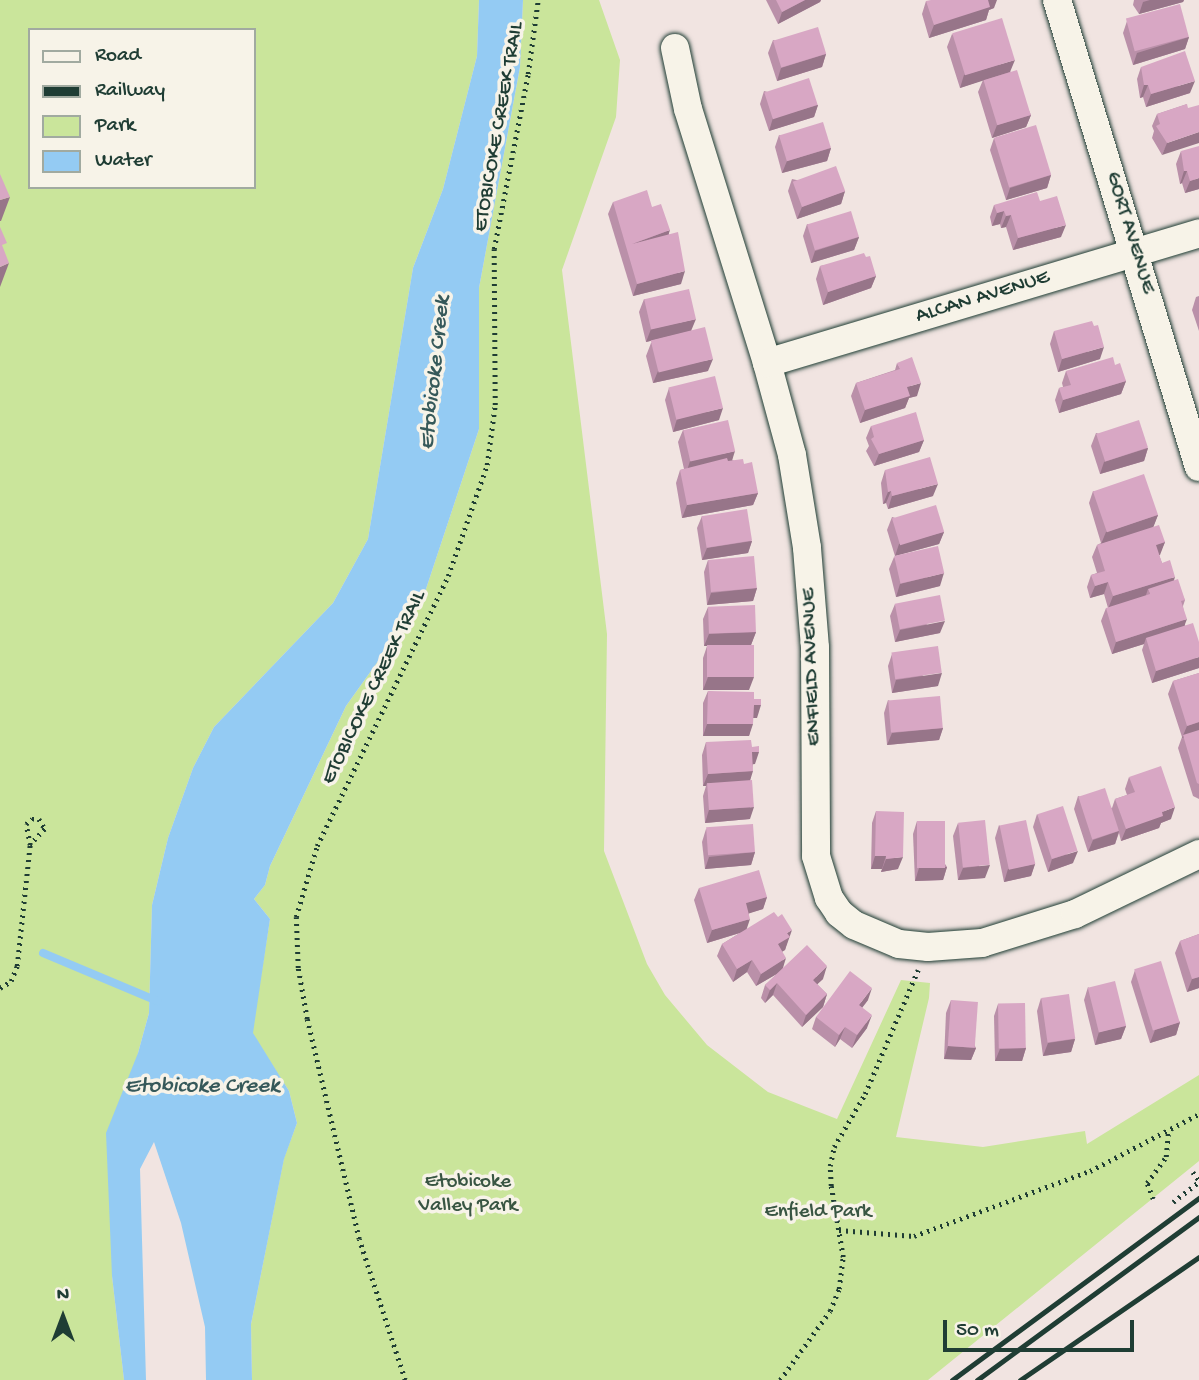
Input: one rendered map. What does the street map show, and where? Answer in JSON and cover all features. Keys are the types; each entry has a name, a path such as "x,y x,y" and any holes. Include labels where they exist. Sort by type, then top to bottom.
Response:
{"street":[{"name":"GORT AVENUE","path":"1057,0 1136,252 1199,467"},
{"name":"ENFIELD AVENUE","path":"675,48 688,109 719,215 768,363 792,456 807,548 815,648 816,856 823,884 839,913 854,925 899,944 928,947 982,943 1075,914 1199,855"},
{"name":"ALCAN AVENUE","path":"768,363 1199,233"}],"path":[{"name":"ETOBICOKE CREEK TRAIL","path":"405,1380 359,1239 307,1020 297,959 296,916 317,846 448,576 487,465 495,405 494,249 528,74 538,0"},
{"path":"0,988 11,981 17,966 30,845 26,824 32,819 39,819 45,829 30,845"},
{"path":"780,1380 830,1311 839,1289 843,1257 831,1186 830,1166 834,1147 865,1094 928,947"},
{"path":"839,1230 914,1236 1090,1171 1199,1114"},
{"path":"1153,1199 1147,1183 1166,1157 1168,1131"},
{"path":"1173,1202 1199,1181 1192,1172"}],"green space":[{"path":"0,0 479,0 477,56 443,189 413,268 368,539 333,603 214,727 193,768 168,838 152,905 149,1013 138,1053 112,1276 124,1380 0,1380"},
{"name":"Etobicoke Valley Park","path":"523,0 599,0 620,60 616,117 562,270 607,634 604,851 647,964 665,995 707,1045 768,1092 837,1119 901,980 930,983 929,998 896,1137 983,1147 1085,1131 1087,1144 1199,1075 1199,1161 928,1380 252,1380 251,1324 284,1158 297,1123 289,1091 252,1033 270,919 254,899 265,885 270,866 346,706 423,598 479,429 479,288 520,67"}],"water":[{"name":"Etobicoke Creek","path":"479,0 523,0 520,67 479,288 479,429 423,598 346,706 270,866 265,885 254,899 270,919 253,1033 289,1091 297,1123 284,1159 251,1324 252,1380 206,1380 205,1327 181,1223 154,1142 140,1169 146,1380 124,1380 112,1276 106,1133 138,1053 149,1013 152,905 168,838 193,768 214,727 333,603 368,539 413,268 443,189 477,56"}],"building":[{"path":"776,0 805,0 782,12"},
{"path":"988,0 990,7 934,25 926,1"},
{"path":"1180,4 1189,37 1135,51 1126,18"},
{"path":"1002,18 1015,60 965,75 952,33"},
{"path":"818,27 826,54 781,68 773,41"},
{"path":"1185,51 1195,81 1151,94 1148,85 1144,85 1141,67"},
{"path":"1017,70 1031,115 997,125 984,80"},
{"path":"809,78 818,105 773,119 764,93"},
{"path":"1187,104 1188,108 1199,105 1199,132 1167,143 1156,126 1160,124 1157,114"},
{"path":"823,122 831,148 787,161 779,135"},
{"path":"1036,125 1051,175 1009,188 994,138"},
{"path":"1199,146 1199,178 1190,181 1187,171 1184,171 1181,151"},
{"path":"836,166 845,191 802,207 793,182"},
{"path":"0,174 10,197 0,200"},
{"path":"647,190 652,207 661,204 670,230 632,244 678,232 685,271 637,284 613,202"},
{"path":"1037,192 1040,201 1057,196 1066,225 1018,238 1011,215 1006,216 1004,211 997,213 994,205"},
{"path":"851,211 859,237 815,250 807,224"},
{"path":"0,227 7,243 2,245 9,263 0,267"},
{"path":"864,253 866,257 870,256 876,276 828,292 820,266"},
{"path":"689,289 696,319 651,330 644,299"},
{"path":"1092,321 1094,326 1098,325 1104,347 1062,359 1054,331"},
{"path":"705,327 713,359 659,373 651,341"},
{"path":"912,357 921,383 907,387 910,396 865,410 856,383 900,369 897,363"},
{"path":"1113,357 1115,365 1120,363 1126,381 1063,400 1059,388 1071,385 1066,371"},
{"path":"715,376 723,408 676,420 668,388"},
{"path":"916,412 924,440 879,454 871,439 874,437 871,426"},
{"path":"728,420 735,451 690,462 683,430"},
{"path":"1139,420 1148,448 1105,461 1096,434"},
{"path":"930,457 938,484 892,496 891,491 888,492 885,470"},
{"path":"727,458 728,461 743,459 744,464 752,462 758,493 687,505 680,470"},
{"path":"1144,474 1158,515 1107,532 1093,492"},
{"path":"936,505 944,532 900,545 892,518"},
{"path":"747,509 752,541 707,548 702,516"},
{"path":"1159,525 1165,542 1156,545 1162,563 1170,560 1175,577 1113,596 1108,582 1095,586 1091,575 1105,571 1097,545"},
{"path":"938,546 944,573 900,583 894,556"},
{"path":"754,556 757,588 711,592 708,560"},
{"path":"1178,579 1185,600 1181,601 1187,619 1116,642 1106,608 1150,594 1148,589"},
{"path":"940,595 945,621 900,629 895,604"},
{"path":"755,605 756,632 709,634 708,607"},
{"path":"1193,623 1199,642 1199,657 1156,671 1146,638"},
{"path":"707,645 754,645 754,677 707,677"},
{"path":"938,646 942,673 895,679 891,653"},
{"path":"1199,673 1199,722 1187,726 1173,681"},
{"path":"708,691 754,692 754,699 761,699 761,705 754,705 753,724 707,724"},
{"path":"940,696 943,728 891,732 888,701"},
{"path":"1199,730 1199,784 1183,735"},
{"path":"751,740 752,747 759,746 759,752 752,752 753,771 708,774 706,742"},
{"path":"1161,766 1175,807 1162,812 1163,816 1126,829 1115,799 1135,792 1129,777"},
{"path":"752,780 754,807 709,810 707,783"},
{"path":"1105,788 1119,831 1092,839 1078,797"},
{"path":"1063,806 1078,851 1052,859 1037,814"},
{"path":"876,811 904,812 903,857 886,859 886,856 875,856"},
{"path":"985,820 990,865 963,868 958,823"},
{"path":"1026,820 1035,864 1009,870 1000,826"},
{"path":"917,821 945,821 945,868 917,868"},
{"path":"753,824 755,852 708,855 706,827"},
{"path":"759,870 767,897 746,903 750,919 712,930 699,888"},
{"path":"774,912 778,917 782,914 792,930 787,933 790,937 778,944 786,958 761,974 752,960 737,969 722,944"},
{"path":"1199,934 1199,977 1192,979 1180,941"},
{"path":"807,945 827,966 813,980 827,994 806,1015 777,983 770,990 765,985"},
{"path":"1161,961 1180,1022 1153,1030 1134,969"},
{"path":"850,971 872,988 859,1005 872,1015 857,1035 845,1027 839,1035 816,1017"},
{"path":"1115,981 1126,1026 1099,1032 1088,988"},
{"path":"1069,994 1075,1039 1048,1042 1041,998"},
{"path":"951,1000 978,1002 975,1048 948,1046"},
{"path":"998,1003 1025,1003 1026,1048 999,1048"}],"waterway":[{"path":"43,953 157,1001"}],"railway":[{"path":"952,1380 1199,1198"},
{"path":"977,1380 1199,1217"},
{"path":"1020,1380 1199,1257"}],"park label":[{"name":"Enfield Park","path":"818,1213"}]}
